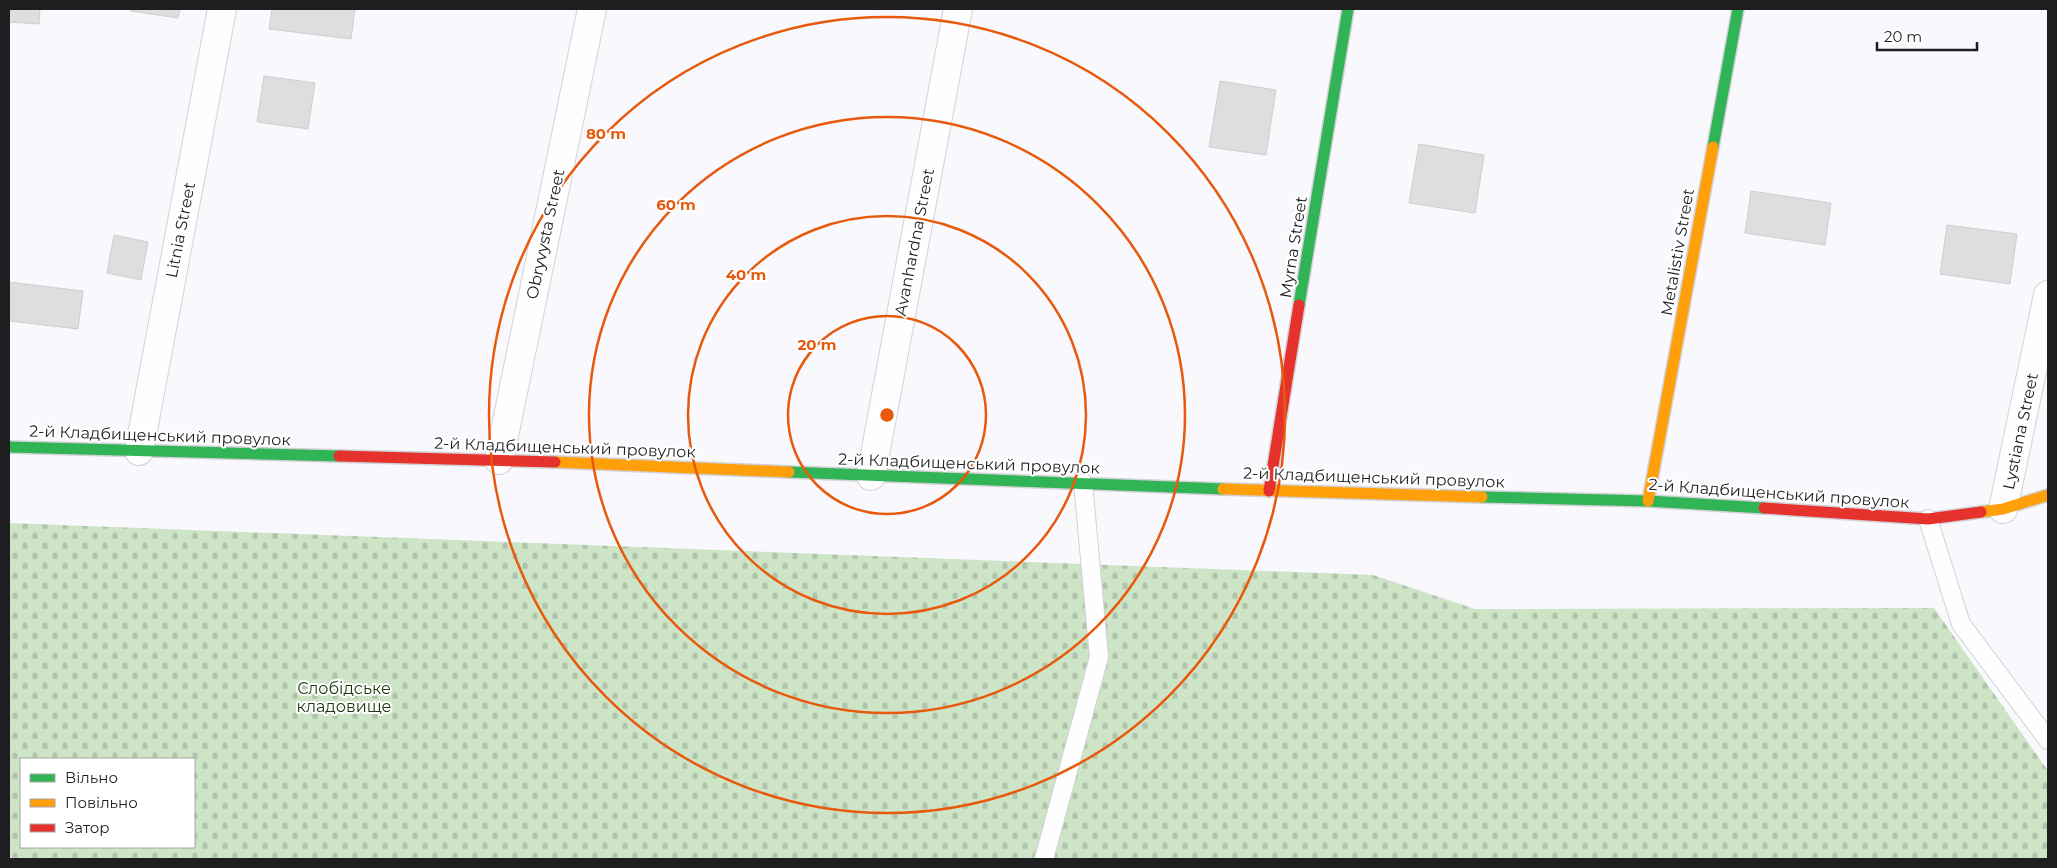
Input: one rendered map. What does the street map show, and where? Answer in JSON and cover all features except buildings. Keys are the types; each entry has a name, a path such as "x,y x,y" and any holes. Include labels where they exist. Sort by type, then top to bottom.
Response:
{"street":[{"name":"Litnia Street","path":"139,451 222,9"},
{"name":"Obryvysta Street","path":"499,460 592,9"},
{"name":"Avanhardna Street","path":"870,476 958,9"},
{"name":"Myrna Street","path":"1269,491 1348,9"},
{"name":"Metalistiv Street","path":"1648,501 1738,9"},
{"name":"Lystiana Street","path":"2004,509 2048,295"},
{"name":"2-й Кладбищенський провулок","path":"9,447 499,460 870,476 1083,482 1269,491 1648,501 1928,519 2004,509 2048,494"}],"lane":[{"path":"1044,859 1099,657 1083,482"},
{"path":"1928,519 1961,624 2048,740"}],"green space":[{"name":"Слобідське кладовище","path":"9,523 1373,575 1475,609 1934,608 2048,771 2048,859 9,859"}],"traffic: fast":[{"path":"1299,305 1348,9"},
{"path":"1713,147 1738,9"},
{"path":"9,447 339,456"},
{"path":"789,472 1223,489"},
{"path":"1482,497 1648,501 1764,508"}],"traffic: slow":[{"path":"1648,501 1713,147"},
{"path":"555,462 789,472"},
{"path":"1223,489 1482,497"},
{"path":"1981,512 2003,509 2048,495"}],"traffic: jam":[{"path":"1269,491 1299,305"},
{"path":"339,456 555,462"},
{"path":"1764,508 1928,519 1981,512"}]}
